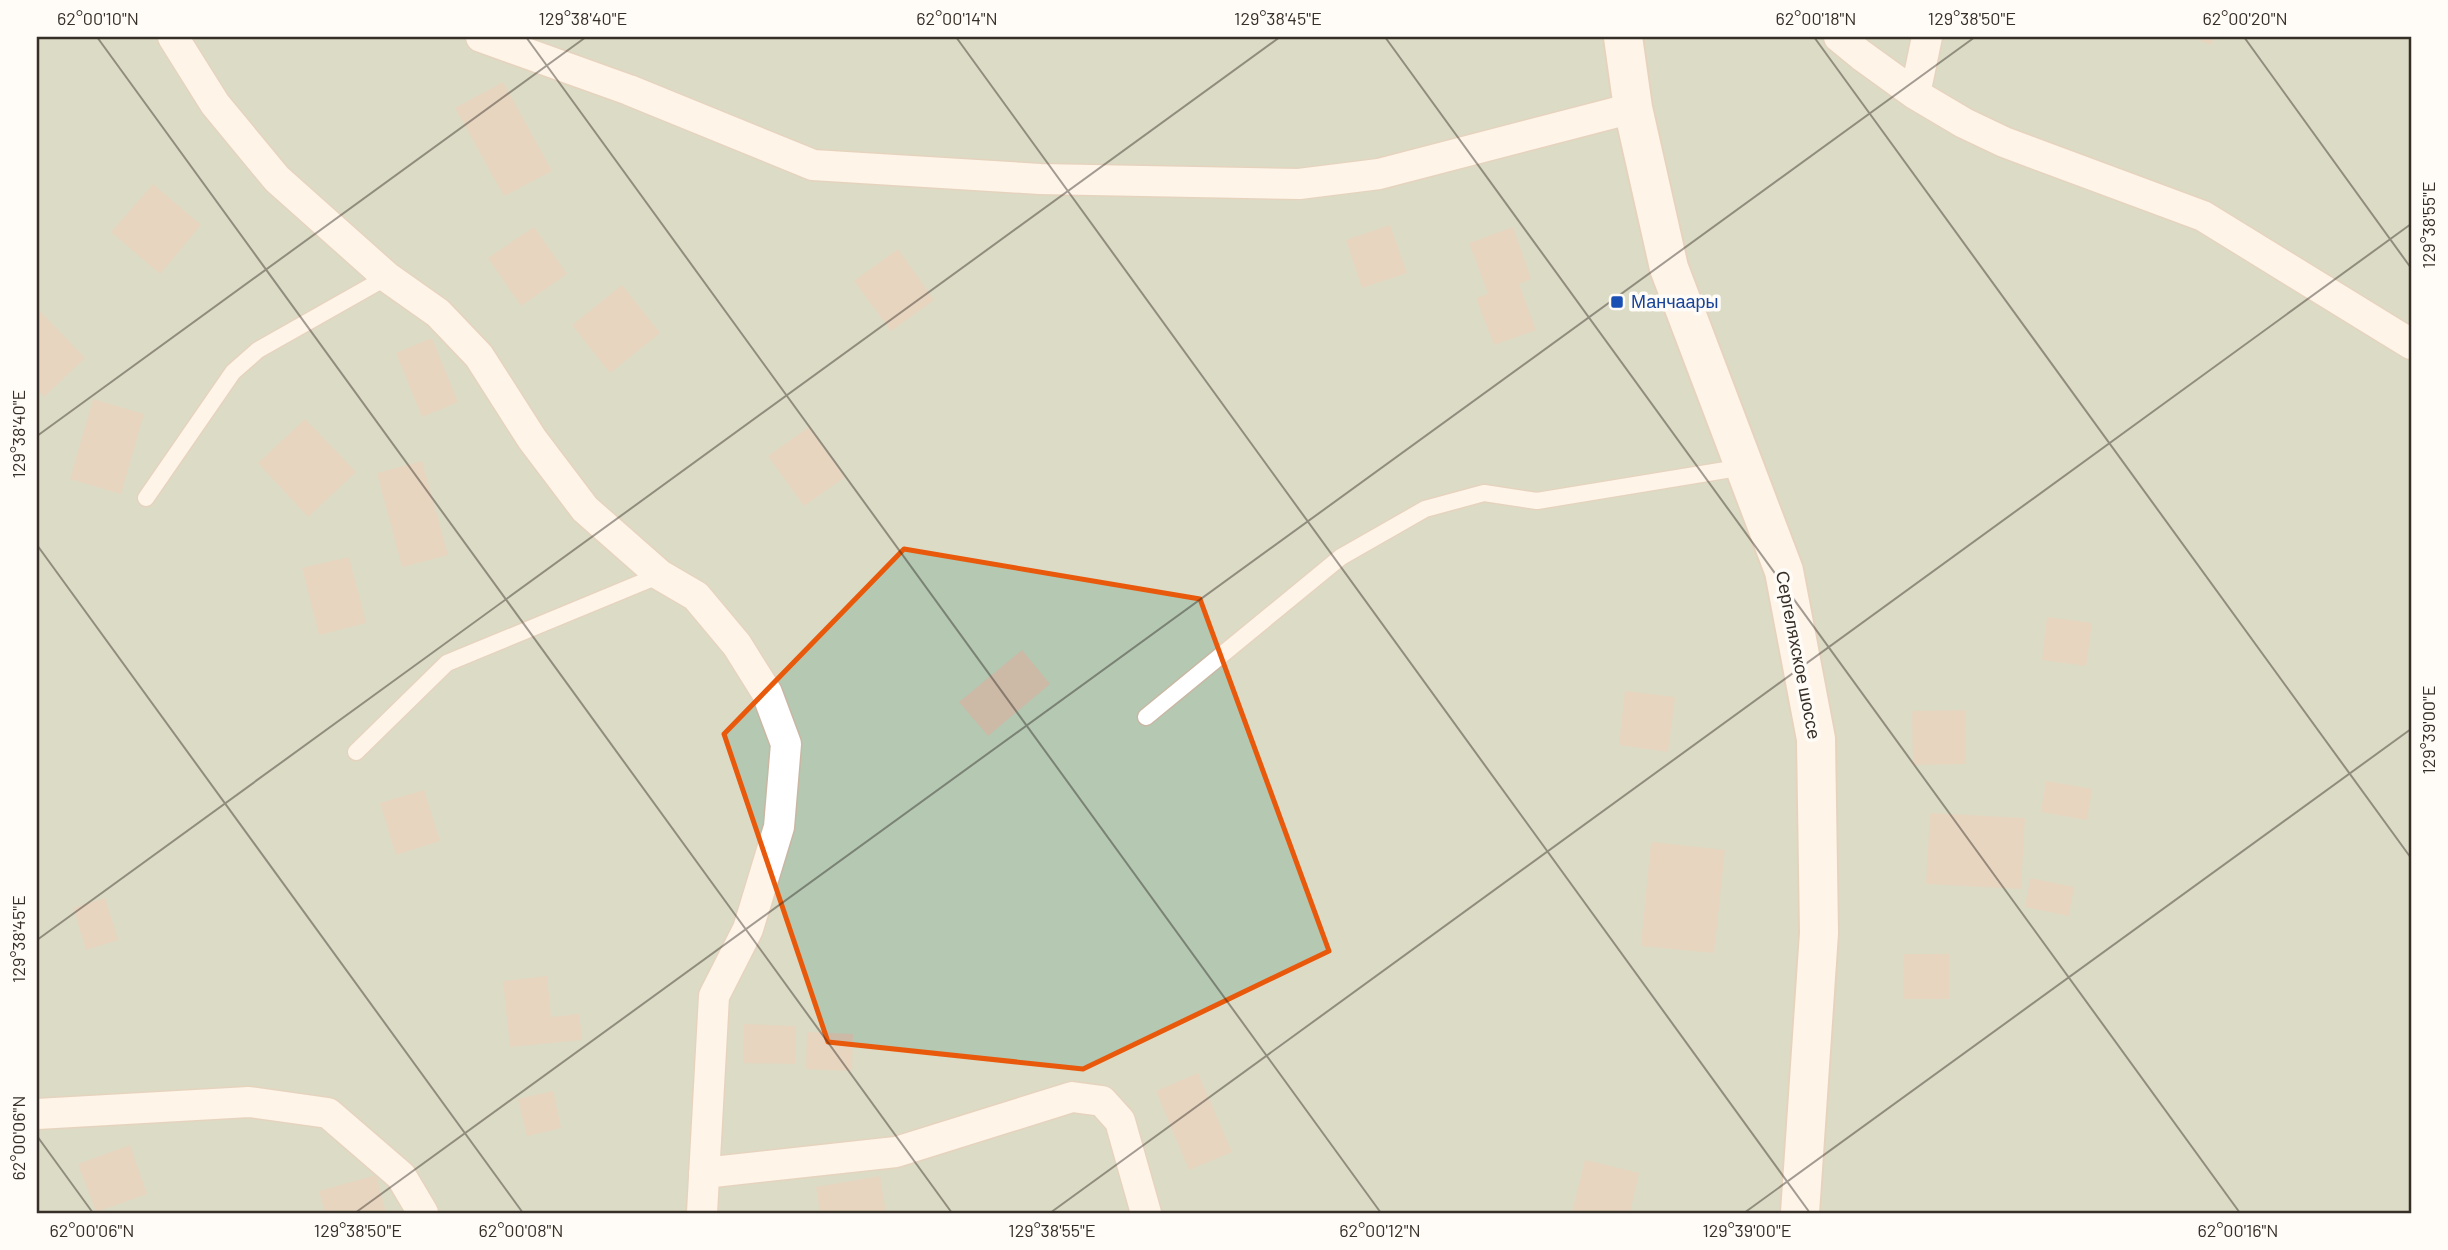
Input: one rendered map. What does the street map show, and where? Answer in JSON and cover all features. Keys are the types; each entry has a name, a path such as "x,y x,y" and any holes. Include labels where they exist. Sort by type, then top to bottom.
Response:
{"main road":[{"name":"Сергеляхское шоссе","path":"1623,37 1633,108 1669,268 1784,571 1816,739 1819,933 1800,1213"}],"street":[{"path":"174,37 215,104 277,178 387,277 438,313 479,356 532,439 585,509 660,575 696,596 737,645 767,693 786,744 779,827 748,929 714,996 702,1213"},
{"path":"481,37 629,90 813,165 1040,179 1312,183 1379,174 1633,108"},
{"path":"1839,37 1915,94 1964,123 2004,142 2203,216 2411,344"},
{"path":"1915,94 1927,37"},
{"path":"704,1173 895,1152 1072,1097 1101,1101 1120,1121 1146,1213"},
{"path":"37,1114 249,1102 328,1113 401,1176 423,1213"}],"lane":[{"path":"146,498 233,372 258,350 387,277"},
{"path":"1146,717 1341,557 1425,509 1484,493 1537,501 1744,467"},
{"path":"356,752 447,663 660,575"}],"highlighted area":[{"path":"904,549 1200,599 1329,951 1083,1069 828,1042 724,734"}],"green space":[{"path":"37,37 2411,37 2411,1213 37,1213"}],"building":[{"path":"2192,37 2215,37 2211,45"},
{"path":"503,82 552,171 504,196 455,108"},
{"path":"153,184 201,225 160,274 111,232"},
{"path":"1390,225 1407,273 1362,288 1346,240"},
{"path":"534,227 567,274 521,306 488,258"},
{"path":"1513,227 1531,279 1519,284 1536,330 1494,345 1476,298 1488,294 1469,243"},
{"path":"898,249 934,300 891,331 854,281"},
{"path":"622,285 660,333 610,373 572,325"},
{"path":"39,310 85,358 44,397 37,389"},
{"path":"432,338 458,402 422,417 396,353"},
{"path":"93,399 144,414 121,494 70,479"},
{"path":"305,419 356,472 308,517 258,463"},
{"path":"809,427 845,477 804,506 768,456"},
{"path":"422,461 448,555 402,567 377,473"},
{"path":"349,557 366,623 319,635 302,568"},
{"path":"2047,617 2092,623 2086,666 2042,660"},
{"path":"1022,650 1050,684 988,736 959,702"},
{"path":"1625,691 1675,697 1668,752 1619,745"},
{"path":"1965,710 1966,764 1913,765 1912,711"},
{"path":"2046,781 2092,789 2087,820 2041,812"},
{"path":"424,790 440,841 396,855 380,803"},
{"path":"1930,813 2025,818 2021,889 1926,884"},
{"path":"1651,842 1725,850 1714,953 1641,946"},
{"path":"2030,878 2074,887 2069,916 2025,907"},
{"path":"105,898 118,940 86,950 73,908"},
{"path":"1904,954 1949,954 1949,999 1903,999"},
{"path":"547,976 551,1017 579,1014 582,1040 510,1047 503,981"},
{"path":"744,1024 796,1026 795,1064 743,1063"},
{"path":"807,1032 853,1034 852,1071 806,1069"},
{"path":"1198,1073 1232,1152 1189,1170 1156,1091"},
{"path":"553,1091 561,1128 527,1136 518,1099"},
{"path":"130,1145 147,1194 96,1212 78,1164"},
{"path":"1585,1160 1639,1173 1630,1213 1572,1213"},
{"path":"376,1175 386,1213 325,1213 319,1191"},
{"path":"880,1176 886,1213 820,1213 816,1187"}],"place":[{"name":"Манчаары","path":"1617,302"}]}
